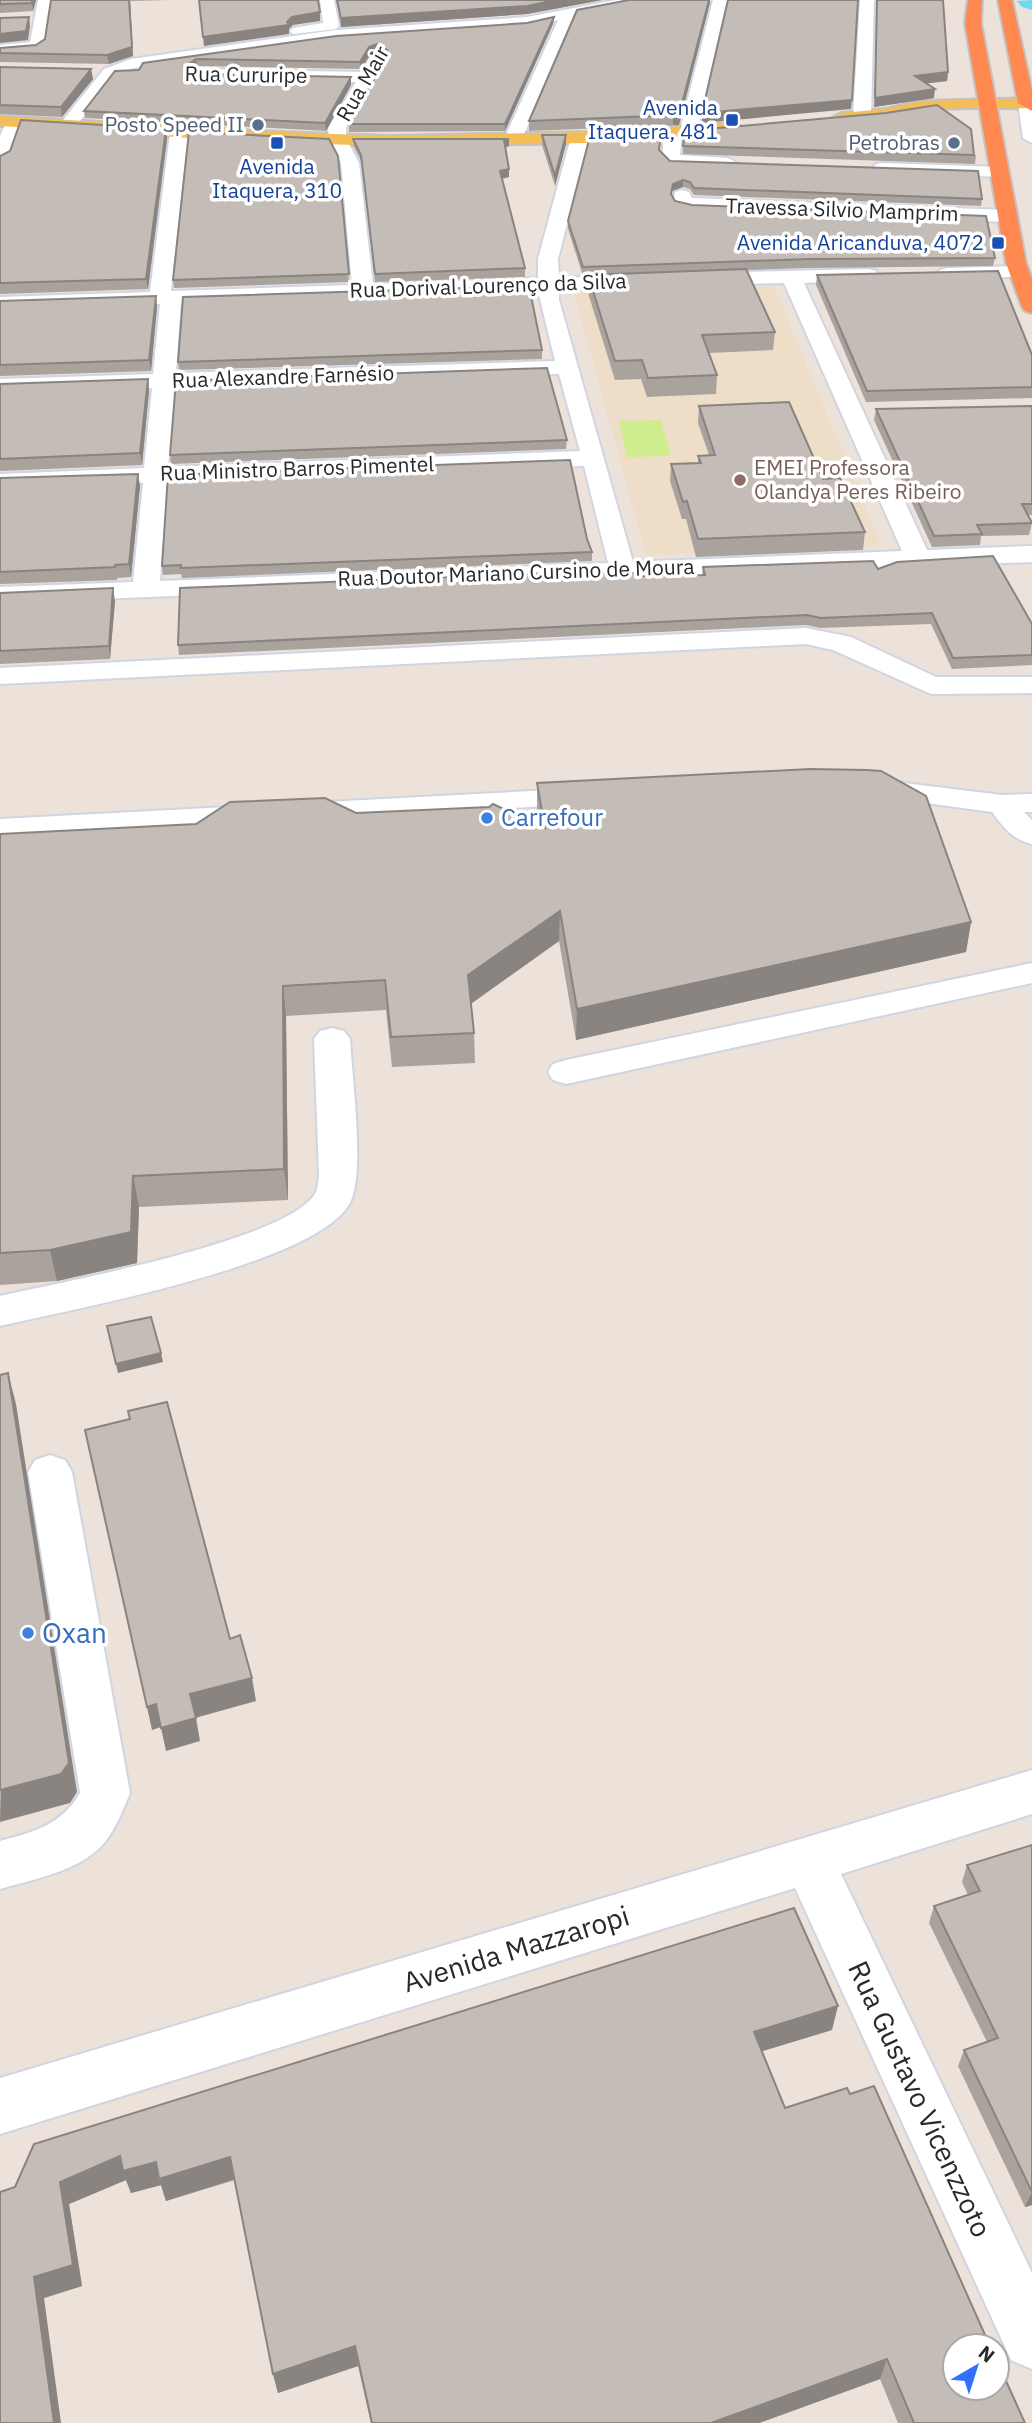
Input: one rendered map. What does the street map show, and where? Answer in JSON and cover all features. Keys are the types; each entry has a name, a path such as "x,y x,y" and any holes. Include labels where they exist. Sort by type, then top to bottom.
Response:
{"highway":[{"path":"975,0 973,23 1007,216 1019,272 1032,307"},
{"path":"1005,0 1030,109"}],"main road":[{"path":"965,0 973,23"},
{"path":"821,120 885,114 937,117 988,109 1030,109"},
{"path":"7,122 338,140 580,137 755,126"}],"street":[{"path":"0,50 37,46 34,18 45,0"},
{"path":"268,35 331,26 327,0"},
{"path":"381,18 399,21 537,14 603,0"},
{"path":"68,125 103,72 131,64 336,35 499,24 567,8 639,0"},
{"path":"720,0 671,160 746,164"},
{"path":"862,116 867,0"},
{"path":"537,14 524,10 525,7 567,8"},
{"path":"513,139 567,8"},
{"name":"Rua Mair","path":"338,140 337,128 395,31"},
{"name":"Rua Cururipe","path":"103,72 367,77"},
{"path":"1030,109 1032,138"},
{"path":"0,160 7,122"},
{"path":"146,589 164,381 165,297 179,133"},
{"path":"580,137 548,259 547,284 566,367 594,458 622,569"},
{"path":"338,140 350,163 363,291"},
{"path":"867,168 1000,172"},
{"name":"Travessa Silvio Mamprim","path":"682,196 682,202 688,204 1007,216"},
{"path":"920,274 1019,272"},
{"name":"Rua Dorival Lourenço da Silva","path":"0,303 791,276 895,275"},
{"path":"791,276 917,557"},
{"name":"Rua Alexandre Farnésio","path":"0,386 566,367"},
{"path":"852,412 876,411"},
{"name":"Rua Ministro Barros Pimentel","path":"0,481 594,458"},
{"name":"Rua Doutor Mariano Cursino de Moura","path":"0,596 1032,554"},
{"path":"0,676 806,636 841,643 931,687 1032,685"},
{"path":"841,787 1017,803 1015,822 1032,835"},
{"path":"0,828 622,796"},
{"path":"566,1072 1032,973"},
{"path":"0,1311 218,1259 274,1238 311,1218 333,1199 338,1176 332,1039"},
{"path":"0,1866 63,1846 85,1831 96,1816 105,1793 50,1472"},
{"name":"Avenida Mazzaropi","path":"0,2106 1032,1791"},
{"name":"Rua Gustavo Vicenzzoto","path":"808,1860 1032,2339"}],"shaded area":[{"path":"774,286 881,545 646,555 574,293"}],"green space":[{"path":"661,420 671,456 627,457 619,421"}],"building":[{"path":"0,0 32,0 32,3 0,4"},
{"path":"51,0 129,0 132,47 107,55 0,53 0,48 36,45 45,39"},
{"path":"199,0 318,0 320,12 292,17 287,22 289,25 203,37"},
{"path":"337,0 556,0 527,6 341,18"},
{"path":"629,0 709,0 679,115 529,121 577,10"},
{"path":"728,0 858,0 852,100 702,113"},
{"path":"877,0 943,0 948,72 915,76 935,89 875,98"},
{"path":"29,17 26,31 0,34 0,18"},
{"path":"554,17 505,124 349,124 388,53 377,44 369,47 360,62 196,59 186,66 196,74 351,77 325,123 84,111 115,71 139,70 143,63 336,36 527,23"},
{"path":"0,67 91,69 61,107 0,105"},
{"path":"937,105 971,129 974,155 683,146 685,131 886,113"},
{"path":"21,120 166,129 146,279 0,283 0,156 10,151"},
{"path":"189,132 329,139 338,156 349,274 173,280"},
{"path":"661,134 659,150 670,161 978,171 982,199 694,188 690,182 683,180 673,184 671,194 675,201 692,205 986,216 995,258 808,259 583,267 568,221 590,136"},
{"path":"542,135 566,135 555,176"},
{"path":"353,139 509,139 504,140 509,169 500,171 525,268 375,274 361,155"},
{"path":"746,269 775,332 702,335 717,375 648,378 642,360 615,361 588,275"},
{"path":"998,271 1032,355 1032,387 867,391 817,275"},
{"path":"529,286 542,350 178,362 183,297"},
{"path":"156,296 149,360 0,365 0,301"},
{"path":"547,368 567,440 170,455 176,381"},
{"path":"148,379 140,453 0,459 0,384"},
{"path":"789,402 823,479 840,478 865,532 698,539 687,501 683,502 671,464 701,463 698,456 715,455 699,406"},
{"path":"1032,406 1032,504 1022,504 1032,523 977,525 982,534 934,536 876,409"},
{"path":"570,460 592,552 181,568 181,565 162,566 168,475"},
{"path":"138,474 129,564 115,567 0,572 0,478"},
{"path":"993,556 1032,624 1032,655 953,658 932,613 821,618 807,615 178,645 180,588 602,571 603,574 638,573 639,576 705,575 703,567 873,561 878,569 897,562"},
{"path":"113,588 109,646 0,651 0,593"},
{"path":"810,769 881,771 926,796 971,922 577,1009 560,911 468,975 474,1033 391,1037 385,980 283,986 284,1169 133,1176 131,1232 50,1250 0,1253 0,834 196,824 230,802 325,798 356,813 489,807 493,804 545,828 537,783"},
{"path":"151,1317 161,1353 116,1364 107,1326"},
{"name":"Oxan","path":"8,1373 69,1763 61,1774 0,1790 0,1375"},
{"path":"167,1402 230,1639 240,1635 252,1678 190,1694 196,1718 161,1728 156,1704 147,1707 85,1430 130,1419 128,1411"},
{"path":"1032,1845 1032,2192 964,2050 998,2038 934,1906 980,1891 967,1865"},
{"path":"794,1908 838,2006 754,2032 785,2108 847,2088 850,2094 874,2086 984,2332 941,2332 941,2402 1011,2402 1011,2392 1025,2423 914,2423 887,2359 711,2423 372,2423 355,2346 273,2374 230,2157 159,2179 156,2162 123,2171 120,2156 60,2182 73,2265 34,2277 54,2423 0,2423 0,2192 15,2187 34,2144"}],"place":[{"name":"Avenida Itaquera, 481","path":"732,120"},
{"name":"Posto Speed II","path":"258,125"},
{"name":"Avenida Itaquera, 310","path":"277,143"},
{"name":"Petrobras","path":"954,143"},
{"name":"Avenida Aricanduva, 4072","path":"998,243"},
{"name":"EMEI Professora Olandya Peres Ribeiro","path":"740,480"},
{"name":"Carrefour","path":"487,818"},
{"name":"Oxan","path":"28,1633"}]}
